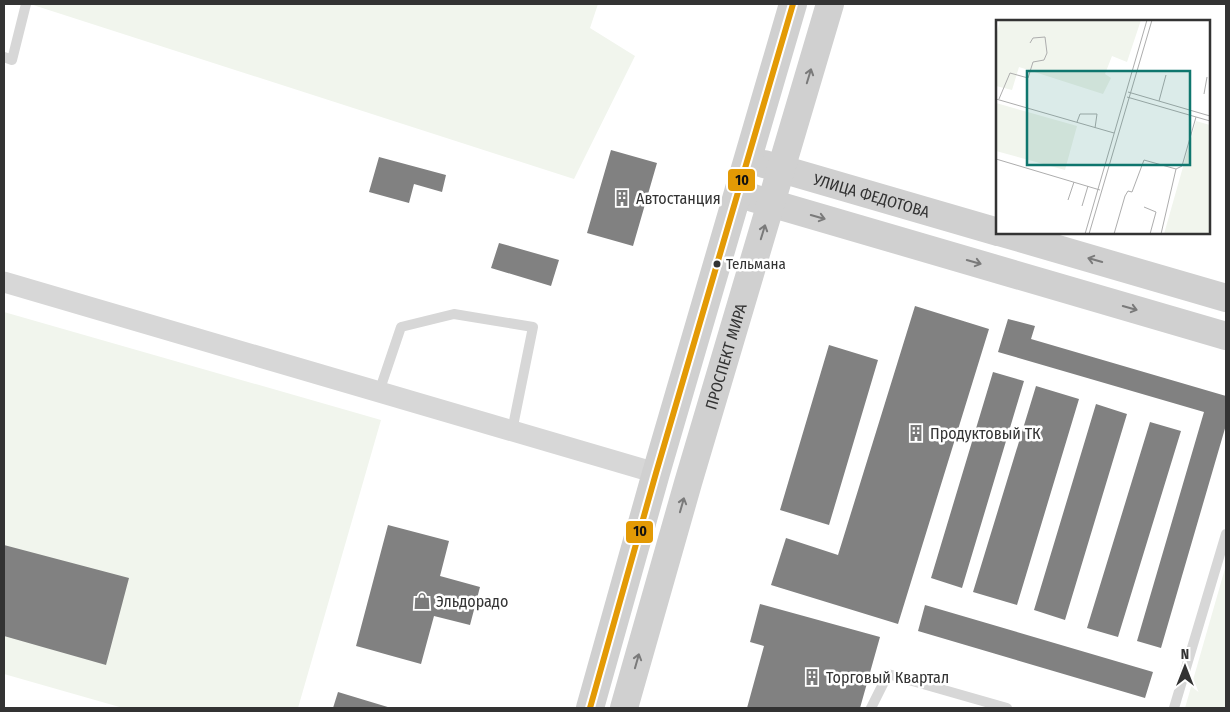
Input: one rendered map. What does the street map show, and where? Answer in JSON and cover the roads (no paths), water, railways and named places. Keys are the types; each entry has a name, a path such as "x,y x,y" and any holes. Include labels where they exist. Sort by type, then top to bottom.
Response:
{"street":[{"name":"ПРОСПЕКТ МИРА","path":"590,708 656,473 793,4"},
{"name":"ПРОСПЕКТ МИРА","path":"624,708 688,483 830,4"},
{"name":"УЛИЦА ФЕДОТОВА","path":"747,159 996,231"},
{"path":"738,193 1226,336"},
{"name":"УЛИЦА ФЕДОТОВА","path":"1005,234 1226,298"},
{"path":"4,282 656,473"}],"lane":[{"path":"4,57 12,60 26,4"},
{"path":"379,392 401,327 454,314 533,327 512,431"},
{"path":"1174,708 1226,534"},
{"path":"871,708 888,674 1006,708"}],"place":[{"name":"Автостанция","path":"622,198"},
{"name":"Тельмана","path":"717,264"},
{"name":"Продуктовый ТК","path":"916,433"},
{"name":"Эльдорадо","path":"422,601"},
{"name":"Торговый Квартал","path":"812,677"}]}
